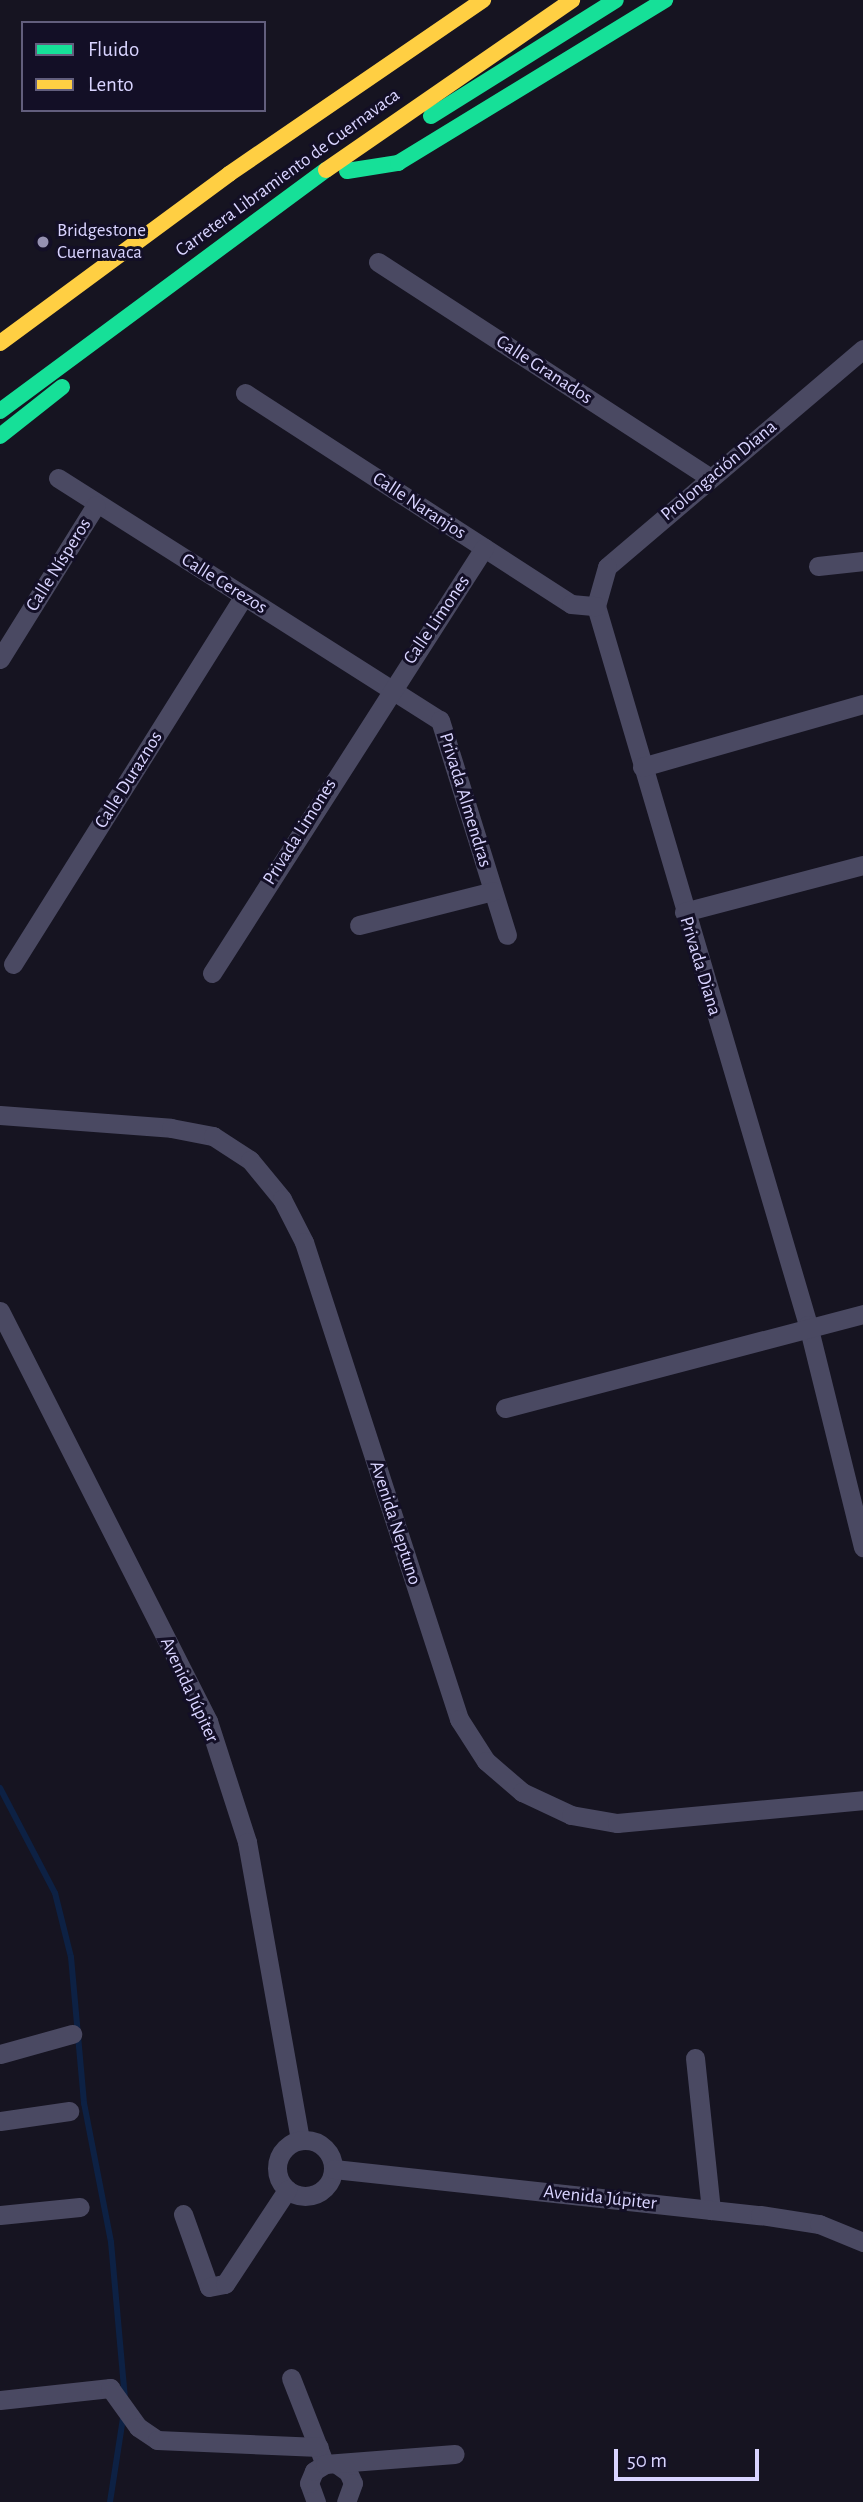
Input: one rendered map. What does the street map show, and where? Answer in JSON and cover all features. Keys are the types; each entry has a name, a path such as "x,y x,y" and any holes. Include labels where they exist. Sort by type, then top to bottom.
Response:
{"main road":[{"path":"450,21 466,0"},
{"path":"0,343 229,174 483,0"},
{"name":"Carretera Libramiento de Cuernavaca","path":"0,411 371,137 572,0"},
{"path":"0,436 347,171 616,0"},
{"path":"347,171 398,163 665,0"}],"street":[{"name":"Calle Granados","path":"378,262 710,478"},
{"name":"Prolongación Diana","path":"596,606 607,568 863,349"},
{"name":"Calle Naranjos","path":"245,393 571,604 596,606"},
{"name":"Calle Cerezos","path":"58,478 96,505 244,596 389,691"},
{"name":"Calle Nísperos","path":"0,659 96,505"},
{"name":"Calle Limones","path":"389,691 484,548"},
{"path":"818,566 863,561"},
{"name":"Calle Duraznos","path":"13,964 244,596"},
{"name":"Privada Diana","path":"596,606 684,912 808,1325 863,1547"},
{"name":"Privada Almendras","path":"389,691 440,720 507,935"},
{"name":"Privada Limones","path":"212,973 389,691"},
{"path":"642,767 863,704"},
{"path":"684,912 863,865"},
{"path":"359,925 493,891"},
{"name":"Avenida Neptuno","path":"0,1115 171,1128 213,1136 250,1160 282,1199 304,1242 459,1718 486,1761 522,1792 571,1815 617,1823 863,1800"},
{"name":"Avenida Júpiter","path":"0,1311 208,1721 247,1842 300,2140"},
{"path":"505,1408 808,1325 863,1314"},
{"path":"0,2054 72,2034"},
{"path":"695,2058 711,2210"},
{"path":"0,2121 69,2111"},
{"path":"300,2140 319,2143 328,2151 334,2169 321,2191 298,2195 287,2190 278,2177 278,2160 289,2144 300,2140"},
{"name":"Avenida Júpiter","path":"334,2169 819,2224 863,2242"},
{"path":"183,2214 209,2287 225,2284 287,2190"},
{"path":"0,2215 80,2207"},
{"path":"291,2378 327,2458 348,2472 353,2483 346,2502"},
{"path":"0,2400 110,2388 138,2427 157,2440 327,2458 455,2454"},
{"path":"316,2502 309,2483 314,2471 327,2458"}],"waterway":[{"path":"0,1788 55,1893 71,1957 84,2103 111,2242 125,2400"},
{"path":"110,2502 123,2418"}],"traffic: fast":[{"path":"431,116 616,0"},
{"path":"347,171 398,163 665,0"},
{"path":"0,411 326,170"},
{"path":"0,436 62,387"}],"traffic: slow":[{"path":"0,343 229,174 483,0"},
{"path":"326,170 572,0"}],"place":[{"name":"Bridgestone Cuernavaca","path":"43,242"}]}
